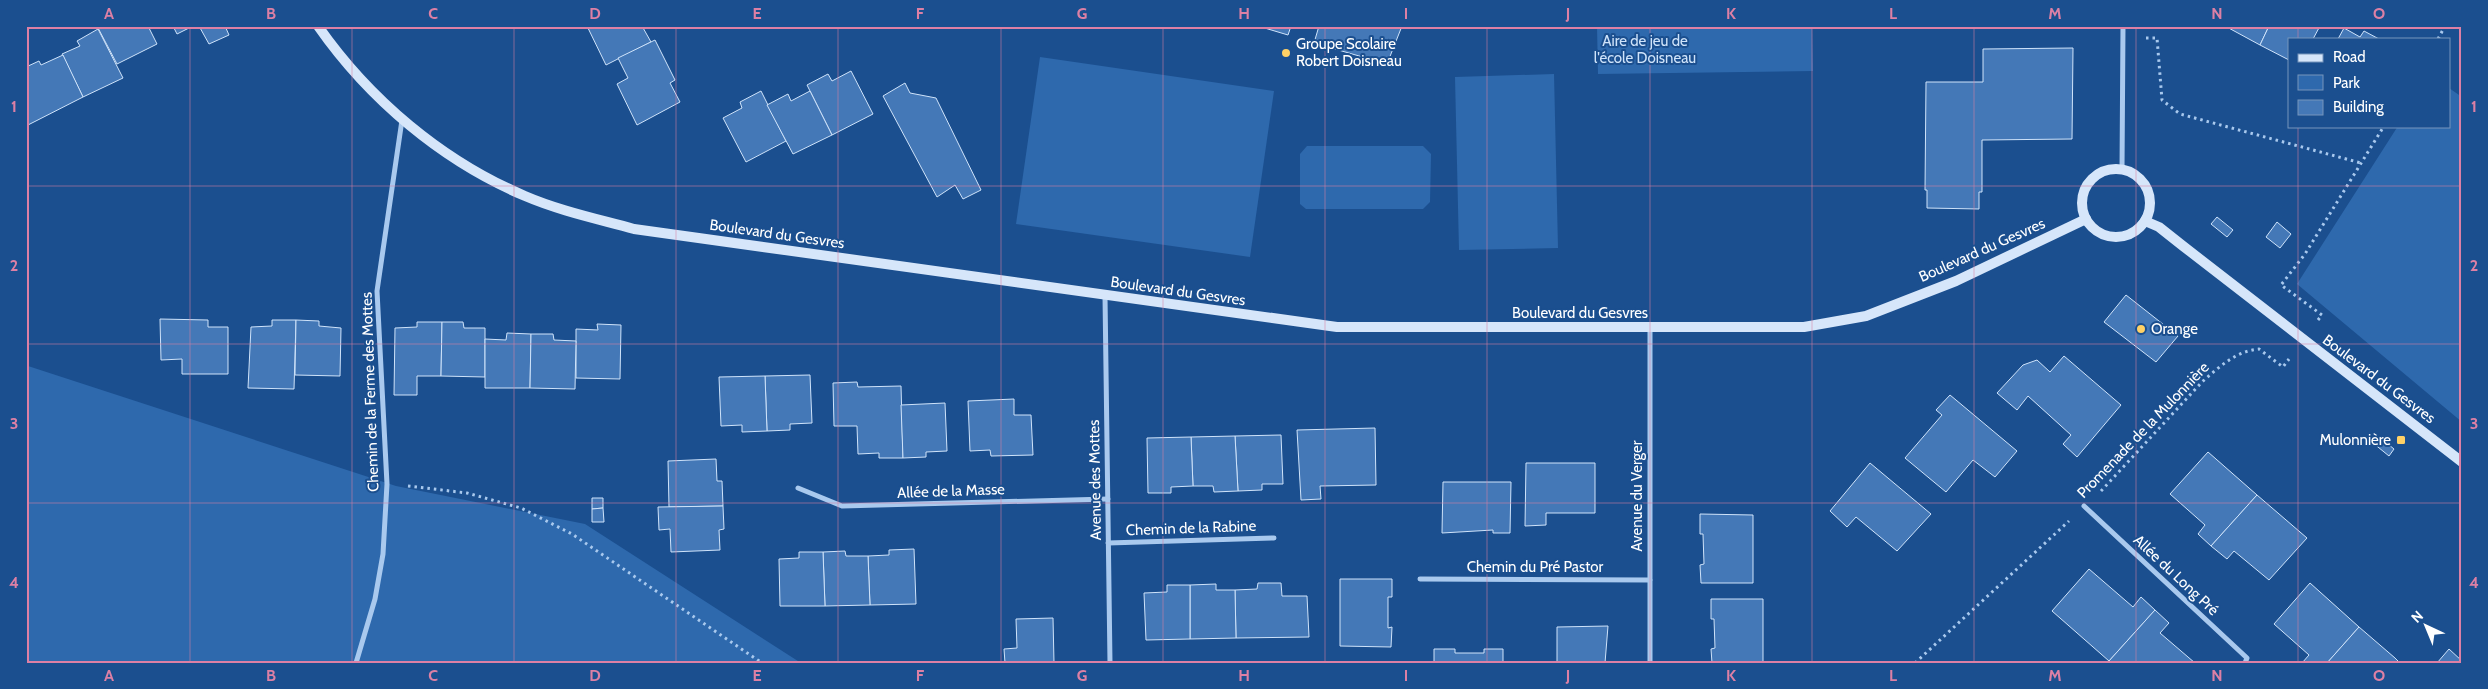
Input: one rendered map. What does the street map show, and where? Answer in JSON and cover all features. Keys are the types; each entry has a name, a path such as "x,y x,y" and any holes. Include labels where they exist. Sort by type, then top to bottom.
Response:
{"street":[{"name":"Boulevard du Gesvres","path":"318,26 335,50 361,79 402,119 447,153 483,175 525,196 573,212 634,229 1337,327 1804,327 1866,316 1956,281 2086,219"},
{"path":"2122,169 2123,26"},
{"name":"Chemin de la Ferme des Mottes","path":"356,663 375,599 383,554 387,484 377,291 402,119"},
{"path":"2122,169 2133,173 2146,186 2150,205 2145,222 2137,230 2118,237 2098,232 2086,219 2082,206 2083,196 2091,180 2106,170 2122,169"},
{"name":"Boulevard du Gesvres","path":"2145,222 2159,227 2462,462"},
{"name":"Avenue des Mottes","path":"1105,296 1110,663"},
{"name":"Avenue du Verger","path":"1650,328 1650,663"},
{"name":"Allée de la Masse","path":"798,488 842,506 1108,499"},
{"name":"Allée du Long Pré","path":"2084,506 2247,658 2245,663"},
{"name":"Chemin de la Rabine","path":"1108,543 1274,538"},
{"name":"Chemin du Pré Pastor","path":"1420,579 1650,580"}],"path":[{"path":"2439,38 2445,26"},
{"path":"2123,38 2157,38 2162,100 2180,114 2361,164"},
{"path":"2303,340 2322,315 2281,285 2305,254 2383,128"},
{"name":"Promenade de la Mulonnière","path":"1915,663 2111,482 2218,367 2245,351 2259,350 2283,367 2303,340"},
{"path":"387,484 467,493 521,508 572,534 620,564 762,663"}],"green space":[{"name":"Aire de jeu de l'école Doisneau","path":"1597,26 1812,26 1813,71 1598,74"},
{"path":"1040,57 1274,91 1250,257 1016,224"},
{"path":"1554,74 1558,248 1459,250 1455,77"},
{"path":"2450,89 2462,97 2462,422 2297,284 2397,128 2450,128"},
{"path":"1307,146 1423,146 1431,154 1430,202 1423,209 1306,209 1300,204 1300,154"},
{"path":"26,259 29,260 28,366 396,486 585,524 801,663 26,663"}],"building":[{"path":"97,26 148,26 157,44 117,64"},
{"path":"173,26 193,26 177,34"},
{"path":"199,26 225,26 229,35 209,44"},
{"path":"587,26 642,26 651,42 606,65"},
{"path":"1258,26 1291,26 1288,35"},
{"path":"1319,26 1402,26 1387,64 1314,43"},
{"path":"2225,26 2269,26 2260,45"},
{"path":"2269,26 2320,26 2314,38 2288,38 2288,59 2260,45"},
{"path":"2344,28 2360,37 2364,31 2377,38 2339,38"},
{"path":"98,29 123,78 83,97 62,54 80,46 77,41"},
{"path":"655,40 675,80 670,83 680,102 637,125 617,84 628,78 618,58"},
{"path":"2073,48 2072,139 1982,140 1982,192 1979,192 1979,209 1927,208 1927,190 1925,190 1926,82 1983,82 1983,49"},
{"path":"63,55 83,97 26,126 26,67 39,61 41,65"},
{"path":"851,71 873,114 832,135 807,85 828,74 832,81"},
{"path":"905,83 910,93 936,98 981,190 963,199 955,185 937,197 883,96"},
{"path":"761,91 786,141 746,162 723,118 742,108 740,102"},
{"path":"810,91 832,135 793,154 767,105 788,94 791,101"},
{"path":"2217,217 2233,230 2227,237 2211,224"},
{"path":"2277,222 2291,234 2280,248 2266,237"},
{"name":"Orange","path":"2126,295 2178,336 2156,362 2104,322"},
{"path":"160,319 208,320 208,327 228,327 228,374 182,374 182,359 161,360"},
{"path":"272,320 296,320 294,389 248,388 251,327 272,326"},
{"path":"296,320 319,321 319,326 341,328 340,376 295,375"},
{"path":"417,322 442,322 441,376 417,376 417,395 394,395 395,328 417,327"},
{"path":"442,322 463,322 464,328 485,328 485,377 441,376"},
{"path":"597,324 621,325 620,379 576,378 576,329 598,330"},
{"path":"507,333 531,334 530,388 485,388 485,339 506,340"},
{"path":"531,334 553,334 554,340 576,341 575,389 530,388"},
{"path":"2064,356 2121,405 2077,457 2063,444 2071,435 2028,396 2017,410 1997,393 2023,365 2037,360 2050,372"},
{"path":"810,375 812,423 790,424 790,430 767,431 765,376"},
{"path":"765,376 767,431 742,432 742,425 721,426 719,377"},
{"path":"857,382 858,387 901,386 903,458 879,458 879,453 858,454 857,426 834,426 833,383"},
{"path":"1950,395 2017,451 1995,477 1973,460 1946,492 1905,458 1942,415 1936,410"},
{"path":"1014,399 1014,415 1031,415 1033,455 991,456 990,450 970,451 968,401"},
{"path":"945,403 947,451 926,452 926,457 903,458 901,405"},
{"path":"1375,428 1376,485 1320,486 1321,499 1301,500 1297,430"},
{"path":"1281,435 1283,484 1262,484 1262,490 1238,491 1235,436"},
{"path":"1235,436 1238,491 1214,492 1213,486 1193,486 1191,437"},
{"path":"2378,436 2394,449 2389,456 2373,443"},
{"path":"1191,437 1193,486 1171,487 1171,493 1148,493 1147,438"},
{"path":"2208,452 2257,495 2211,546 2198,534 2205,525 2170,494"},
{"path":"716,459 717,481 722,481 723,506 669,507 668,461"},
{"path":"1526,463 1595,463 1595,513 1546,513 1546,525 1525,526"},
{"path":"1870,463 1931,514 1897,551 1856,517 1847,527 1830,511"},
{"path":"1443,482 1511,482 1510,533 1493,533 1493,530 1442,533"},
{"path":"2257,495 2307,538 2269,580 2234,551 2227,559 2211,546"},
{"path":"592,498 603,498 603,508 592,509"},
{"path":"723,506 724,529 719,530 720,550 671,552 670,529 659,530 658,507"},
{"path":"603,508 604,522 592,522 592,509"},
{"path":"1700,514 1753,515 1753,583 1701,583 1700,565 1704,564 1703,534 1700,534"},
{"path":"914,549 916,604 870,605 868,556 889,555 889,550"},
{"path":"845,551 846,556 868,556 870,605 825,606 823,552"},
{"path":"799,552 823,552 825,606 780,606 779,559 799,558"},
{"path":"2089,569 2133,607 2141,597 2155,610 2109,661 2052,611"},
{"path":"1340,579 1392,579 1392,597 1388,597 1388,628 1392,627 1391,647 1340,646"},
{"path":"1258,583 1281,583 1282,596 1307,596 1309,637 1236,638 1235,590 1257,589"},
{"path":"2310,583 2359,627 2327,663 2302,663 2309,655 2274,624"},
{"path":"1216,584 1216,590 1235,590 1236,638 1190,639 1190,585"},
{"path":"1167,585 1190,585 1190,639 1146,640 1144,593 1167,592"},
{"path":"1711,599 1763,599 1763,663 1712,663 1711,649 1715,648 1714,619 1711,619"},
{"path":"2155,610 2169,623 2160,633 2195,663 2111,663 2109,661"},
{"path":"1053,618 1054,663 1005,663 1004,649 1017,648 1016,619"},
{"path":"1608,626 1605,663 1557,663 1557,627"},
{"path":"2359,627 2395,658 2400,663 2327,663"},
{"path":"1434,649 1455,649 1455,653 1484,653 1484,649 1503,649 1503,663 1434,663"},
{"path":"2449,649 2462,661 2462,663 2437,663"}],"place":[{"name":"Groupe Scolaire Robert Doisneau","path":"1286,53"},
{"name":"Orange","path":"2141,329"},
{"name":"Mulonnière","path":"2401,440"}]}
